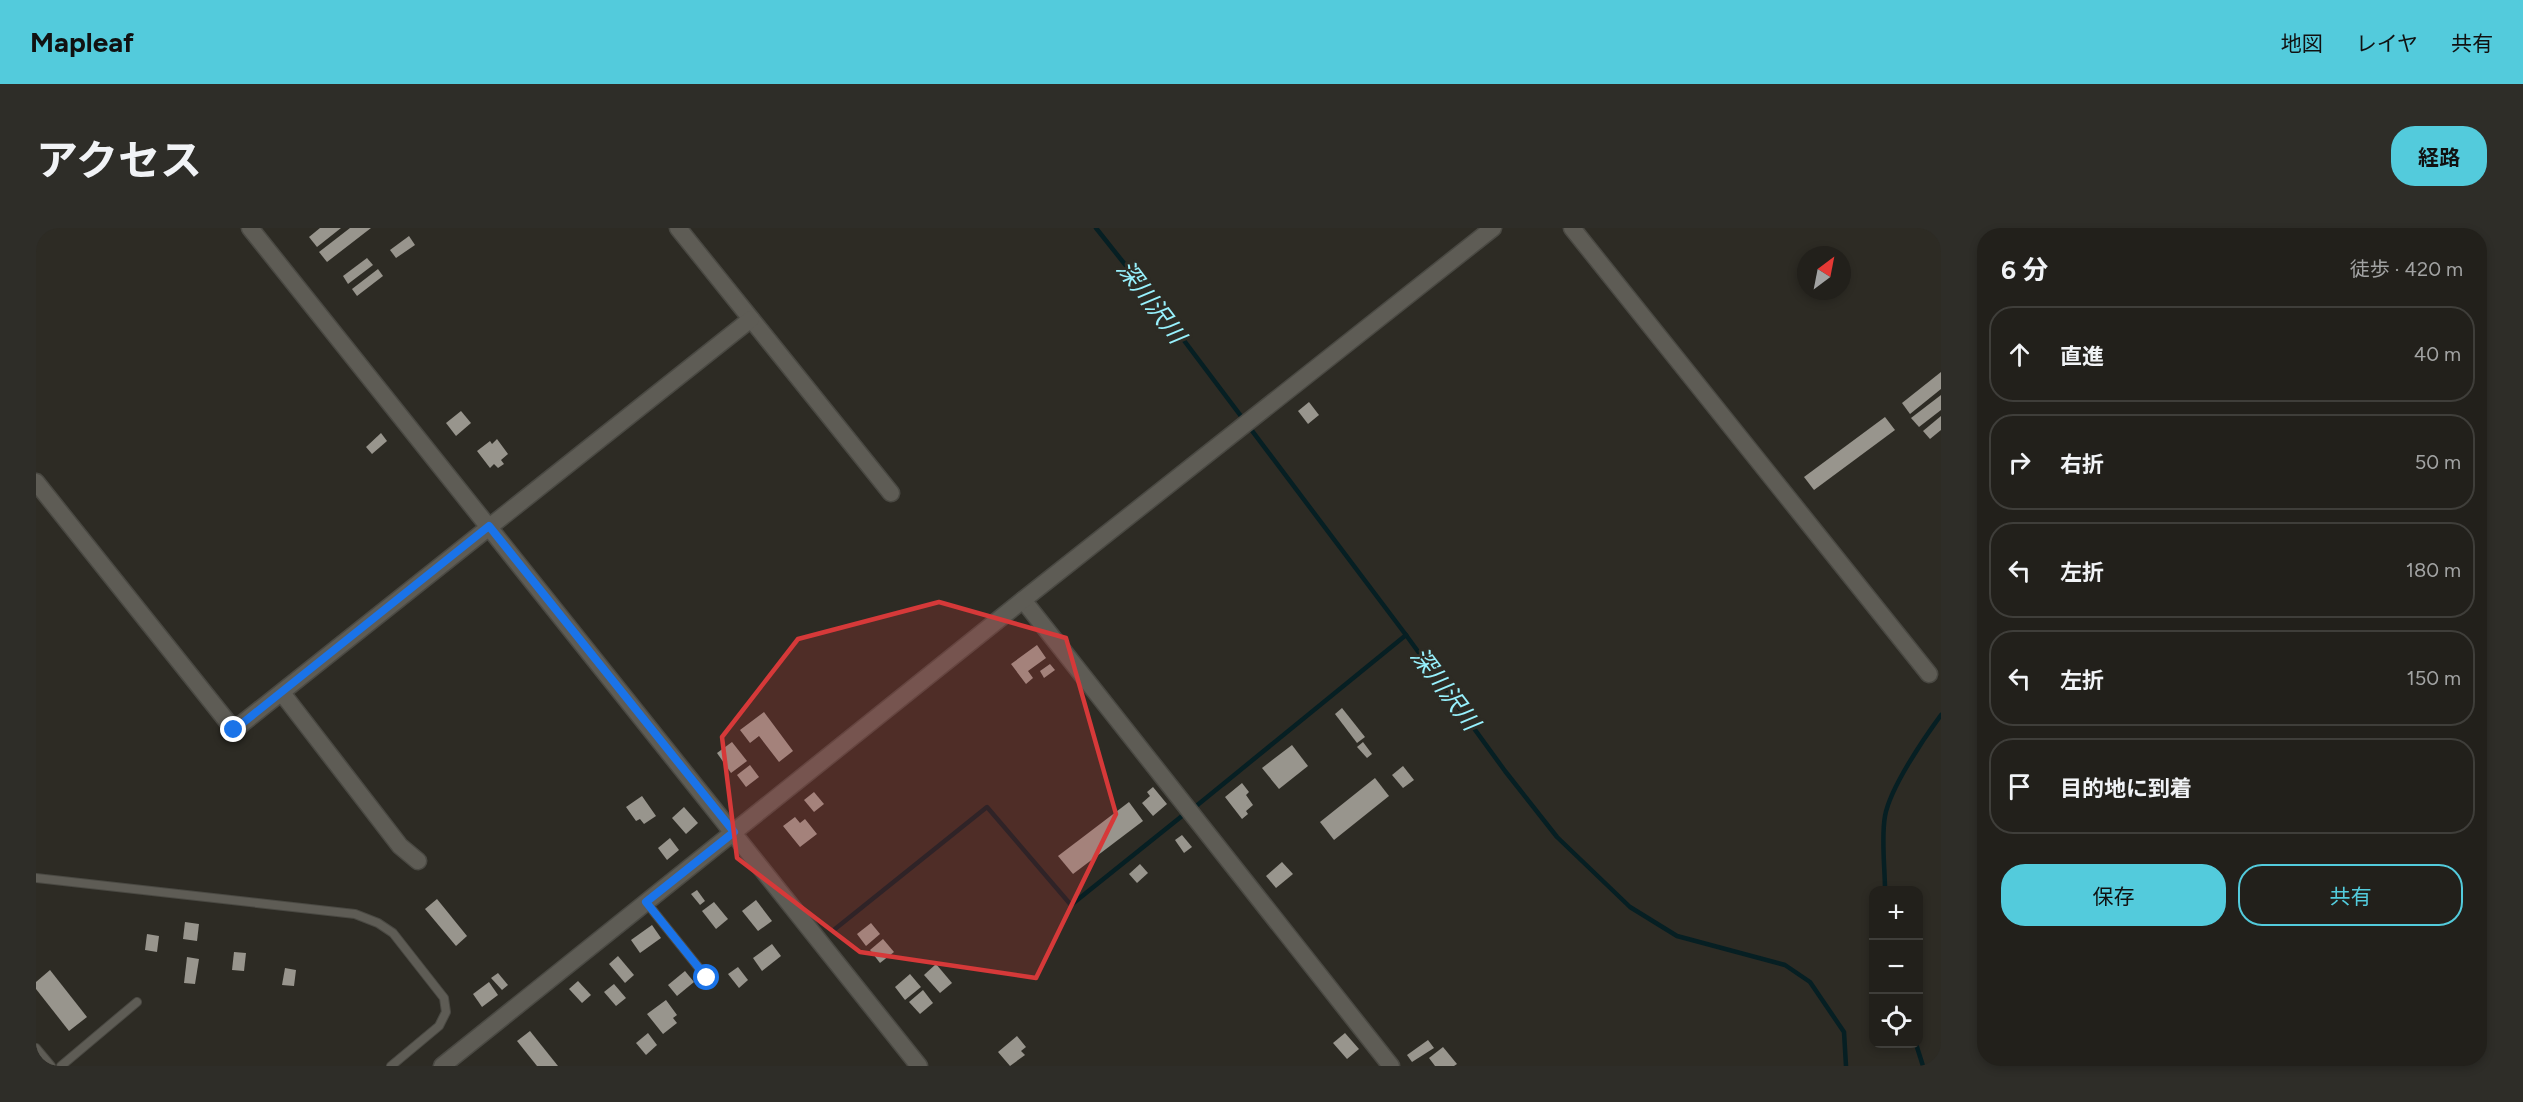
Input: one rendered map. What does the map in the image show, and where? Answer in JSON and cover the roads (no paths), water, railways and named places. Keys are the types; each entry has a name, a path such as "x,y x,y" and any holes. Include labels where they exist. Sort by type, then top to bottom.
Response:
{"street":[{"path":"250,228 920,1066"},
{"path":"678,228 891,493"},
{"path":"442,1066 1023,600 1493,228"},
{"path":"1572,228 1929,674"},
{"path":"36,482 234,730 751,319"},
{"path":"1023,600 1391,1066"},
{"path":"282,693 400,846 418,861"}],"lane":[{"path":"36,878 355,914 378,923 393,933 444,998 446,1012 439,1026 391,1066"},
{"path":"646,902 707,978"},
{"path":"61,1066 137,1002"},
{"path":"36,1048 51,1066"}],"waterway":[{"name":"深川沢川","path":"1096,228 1158,306 1406,635 1505,771 1557,837 1630,907 1677,936 1785,965 1810,982 1844,1032 1846,1066"},
{"path":"1195,807 1406,635"},
{"path":"1885,886 1883,834 1888,805 1909,764 1941,715"},
{"path":"835,929 987,807 1071,905 1182,816"},
{"path":"1917,1048 1923,1066"}]}
